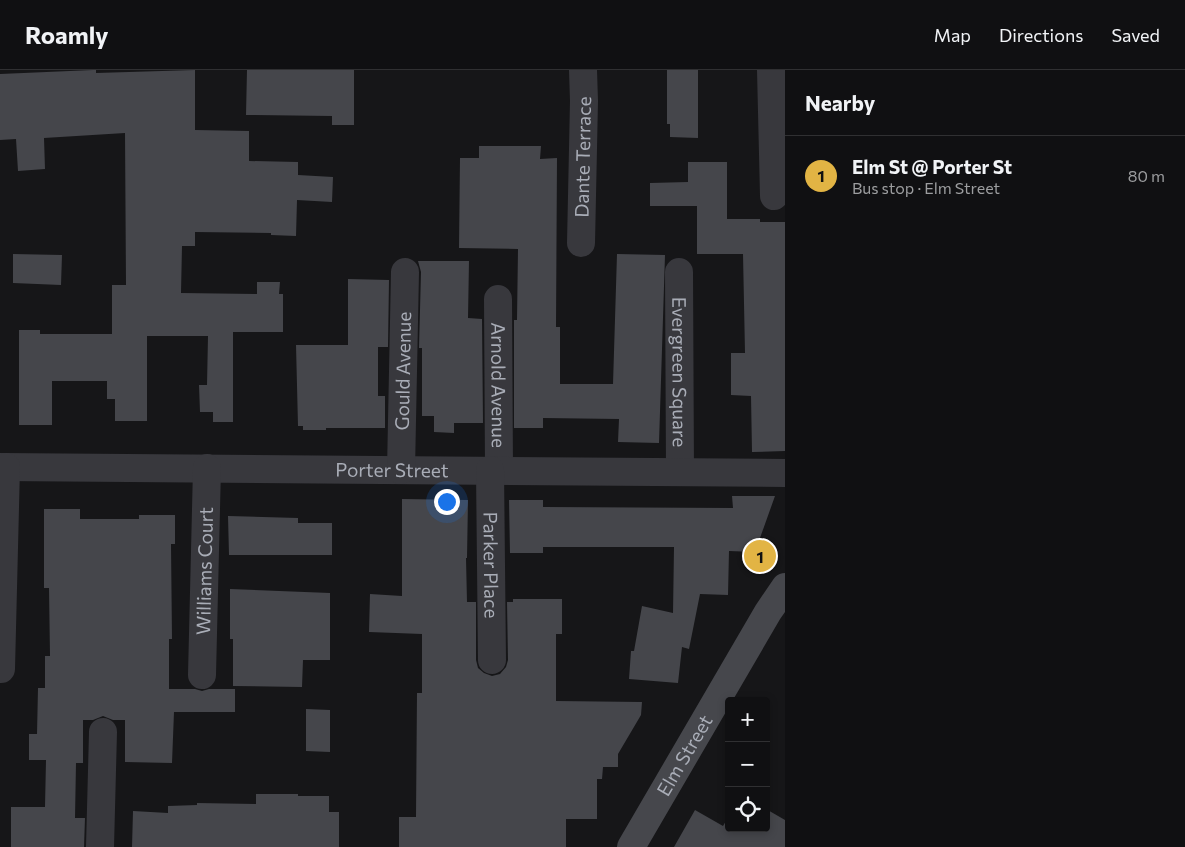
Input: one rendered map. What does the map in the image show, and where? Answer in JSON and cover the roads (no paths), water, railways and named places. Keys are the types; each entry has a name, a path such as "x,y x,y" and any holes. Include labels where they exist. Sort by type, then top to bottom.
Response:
{"main road":[{"name":"Elm Street","path":"631,847 768,612 785,587"}],"street":[{"name":"Dante Terrace","path":"581,244 583,70"},
{"path":"771,70 774,196"},
{"name":"Gould Avenue","path":"401,470 405,272"},
{"name":"Evergreen Square","path":"679,272 680,472"},
{"name":"Arnold Avenue","path":"494,470 498,300"},
{"path":"1,669 3,467"},
{"name":"Porter Street","path":"3,467 785,473"},
{"name":"Williams Court","path":"202,675 207,468"},
{"name":"Parker Place","path":"492,660 494,470"},
{"path":"100,847 103,732"}],"place":[{"name":"Elm St @ Porter St","path":"760,556"}]}
